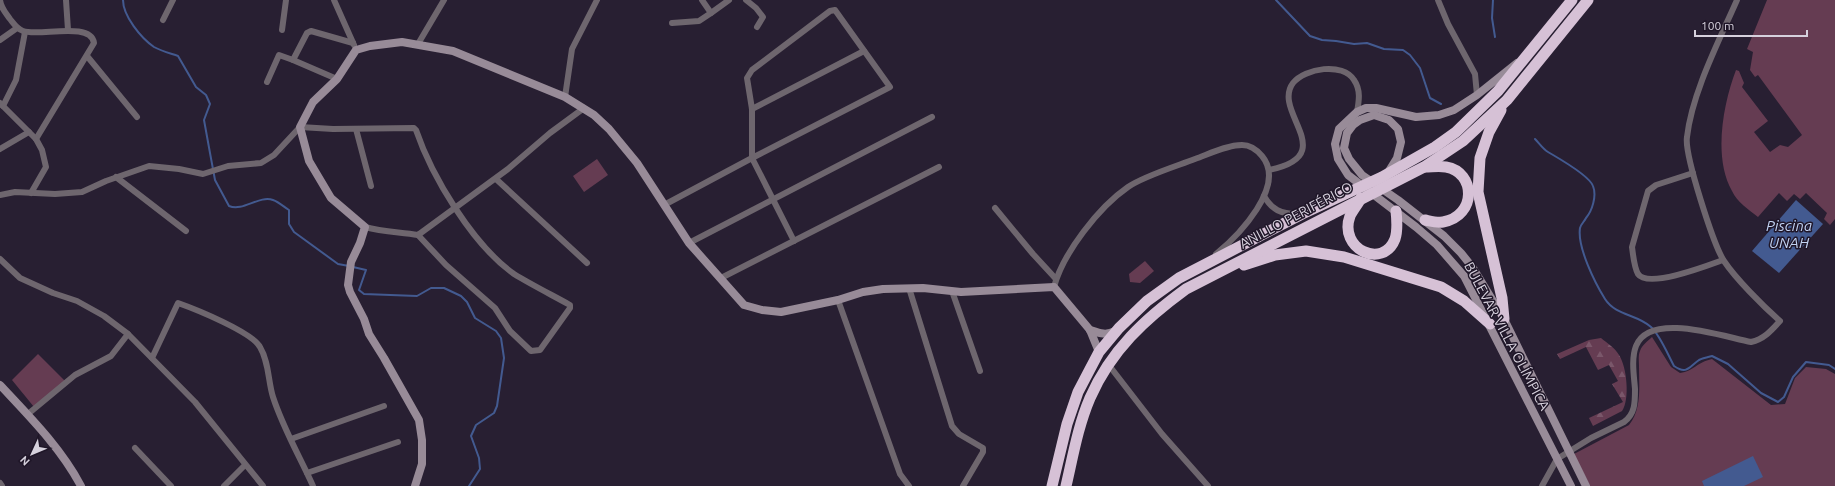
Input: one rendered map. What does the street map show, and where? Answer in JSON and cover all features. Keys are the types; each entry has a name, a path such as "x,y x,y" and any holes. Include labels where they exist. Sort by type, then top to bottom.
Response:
{"highway":[{"name":"ANILLO PERIFÉRICO","path":"1052,486 1067,424 1078,392 1099,352 1119,328 1147,301 1179,278 1302,214 1351,192 1435,147 1456,132 1498,91 1572,0"},
{"name":"ANILLO PERIFÉRICO","path":"1066,486 1082,422 1090,398 1108,364 1129,337 1156,311 1186,289 1364,196 1424,167 1463,141 1507,100 1588,0"},
{"path":"1504,320 1502,298 1478,192 1480,158 1489,132 1507,100"},
{"path":"1424,167 1447,167 1454,170 1462,177 1467,186 1469,196 1466,207 1459,216 1451,220 1441,222 1424,220"},
{"path":"1364,196 1350,216 1348,228 1350,238 1355,247 1362,251 1372,254 1382,252 1390,246 1395,239 1397,229 1396,211"},
{"path":"1217,273 1275,255 1306,252 1344,257 1441,287 1464,301 1490,324"}],"street":[{"path":"0,0 1,7 17,28 25,32 68,30 90,35 94,38 94,43 87,56 36,139"},
{"path":"66,0 68,30"},
{"path":"163,20 173,0"},
{"path":"282,30 286,0"},
{"path":"334,0 355,47"},
{"path":"418,44 444,0"},
{"path":"565,97 572,49 597,0"},
{"path":"702,0 711,13"},
{"path":"672,23 699,21 729,0"},
{"path":"746,0 756,8 763,17 758,27"},
{"path":"1438,0 1448,24 1475,74 1477,95"},
{"path":"1542,486 1557,459 1569,451 1624,422 1630,417 1635,402 1634,351 1638,342 1646,334 1663,328 1692,329 1751,342 1766,336 1780,321 1723,260 1693,173 1686,138 1690,116 1736,0"},
{"path":"664,205 752,158 890,87 835,10 830,11 752,70 747,78 752,109 752,158 794,241"},
{"path":"0,40 17,28"},
{"path":"293,60 307,33 311,30 355,47 402,42 418,44 454,51 565,97 584,108 609,129 637,163 689,243 744,305 762,310 781,312 838,300 862,292 883,288 952,291 1012,290 1055,283"},
{"path":"25,32 16,80 1,105 36,139 42,150 46,167 30,193"},
{"path":"0,195 15,192 82,192 116,177 149,166 179,169 203,174 228,166 261,163 274,155 300,126 313,102 337,79 355,47"},
{"path":"752,109 864,50"},
{"path":"1357,112 1366,108 1376,108 1416,117 1439,115 1454,110 1477,95 1531,51"},
{"path":"267,82 279,55 337,79"},
{"path":"87,56 138,117"},
{"path":"1269,170 1290,165 1295,161 1303,147 1303,140 1290,104 1289,95 1293,83 1301,76 1323,68 1345,72 1354,79 1358,90 1359,100 1357,112"},
{"path":"418,235 496,178 550,133 584,108"},
{"name":"BULEVAR VILLA OLÍMPICA","path":"1357,112 1339,129 1335,144 1338,159 1348,175 1396,211 1437,245 1452,260 1464,276 1490,324 1571,486"},
{"name":"BULEVAR VILLA OLÍMPICA","path":"1384,175 1397,158 1402,142 1398,129 1389,120 1374,115 1360,120 1353,125 1348,133 1344,148 1349,159 1362,176 1424,220 1465,258 1473,268 1504,320 1586,486"},
{"path":"689,243 932,117"},
{"path":"300,126 356,129 414,128 431,168 469,228 494,255 514,273 570,305 570,308 549,340 540,350 531,351 510,331 495,308 446,265 418,235 382,231 365,227 331,198 309,161 300,126"},
{"path":"356,129 371,186"},
{"path":"1,147 29,132"},
{"path":"1055,283 1063,264 1090,223 1129,186 1164,170 1220,150 1241,145 1249,146 1258,152 1269,170 1264,196 1246,224 1228,244 1202,266"},
{"path":"721,278 939,167"},
{"path":"1693,173 1656,185 1648,191 1632,247 1638,274 1650,279 1676,276 1723,260"},
{"path":"116,177 186,231"},
{"path":"496,178 587,264"},
{"path":"1264,196 1269,205 1277,211 1287,214 1302,214"},
{"path":"995,208 1033,254 1090,330 1099,352"},
{"path":"365,227 360,243 351,262 348,285 364,319 369,334 419,420 422,440 422,464 415,486"},
{"path":"0,259 20,278 53,294 77,300 104,316 128,334 195,402 263,486"},
{"path":"909,288 952,426 959,434 983,448 983,452 963,486"},
{"path":"952,291 980,371"},
{"path":"838,300 900,474 909,486"},
{"path":"152,358 178,303 197,309 248,336 260,346 268,371 273,396 313,486"},
{"path":"1090,330 1102,334 1110,334 1119,328"},
{"path":"28,414 75,375 112,356 128,334"},
{"path":"1108,364 1162,434 1208,486"},
{"path":"0,385 28,414 59,452 76,475 81,486"},
{"path":"291,439 384,406"},
{"path":"307,473 398,442"},
{"path":"135,448 171,486"},
{"path":"224,486 245,465"}],"green space":[{"path":"1767,0 1835,0 1835,219 1830,225 1824,219 1827,213 1806,193 1800,199 1794,194 1787,201 1779,193 1758,217 1737,199 1726,178 1721,147 1722,131 1727,99 1736,70 1739,71 1744,83 1742,87 1768,121 1754,132 1770,152 1780,145 1788,147 1802,135 1758,75 1755,77 1750,70 1753,52 1747,49"},
{"path":"597,159 608,175 584,192 573,176"},
{"path":"1145,261 1154,271 1140,283 1130,282 1129,274"},
{"path":"1652,337 1671,367 1680,373 1712,359 1771,405 1785,404 1795,378 1806,367 1826,369 1835,374 1835,486 1590,486 1574,454 1629,425 1633,419 1639,397 1639,353"},
{"path":"1601,338 1615,350 1622,360 1626,375 1627,392 1622,411 1593,426 1589,418 1623,402 1612,384 1618,381 1609,365 1598,370 1586,347 1560,359 1557,354 1589,340"},
{"path":"38,354 65,381 34,407 12,380"}],"water":[{"name":"Piscina UNAH","path":"1796,200 1823,224 1779,273 1752,251"},
{"path":"1753,456 1763,477 1744,486 1704,486 1702,481"}],"waterway":[{"path":"123,0 129,20 138,32 154,47 178,56 196,87 206,95 210,104 204,120 215,180 229,206 240,207 262,200 273,200 289,210 289,224 294,232 338,264 349,266"},
{"path":"1276,0 1310,36 1322,40 1354,44 1367,43 1384,49 1403,50 1410,55 1420,68 1430,98 1441,104"},
{"path":"1493,0 1492,18 1495,37"},
{"path":"1535,139 1546,151 1573,167 1586,177 1593,186 1593,203 1580,227 1581,245 1592,275 1605,299 1610,305 1651,327 1661,340 1674,366 1678,369 1685,370 1699,360 1712,356 1728,364 1761,393 1778,402 1784,397 1793,377 1806,362 1829,365 1835,369"},
{"path":"353,267 366,270 359,290 364,294 417,296 431,288 444,288 461,296 467,302 475,318 496,331 501,338 504,358 497,406 494,413 476,425 471,436 479,458 480,469 469,486"}]}
